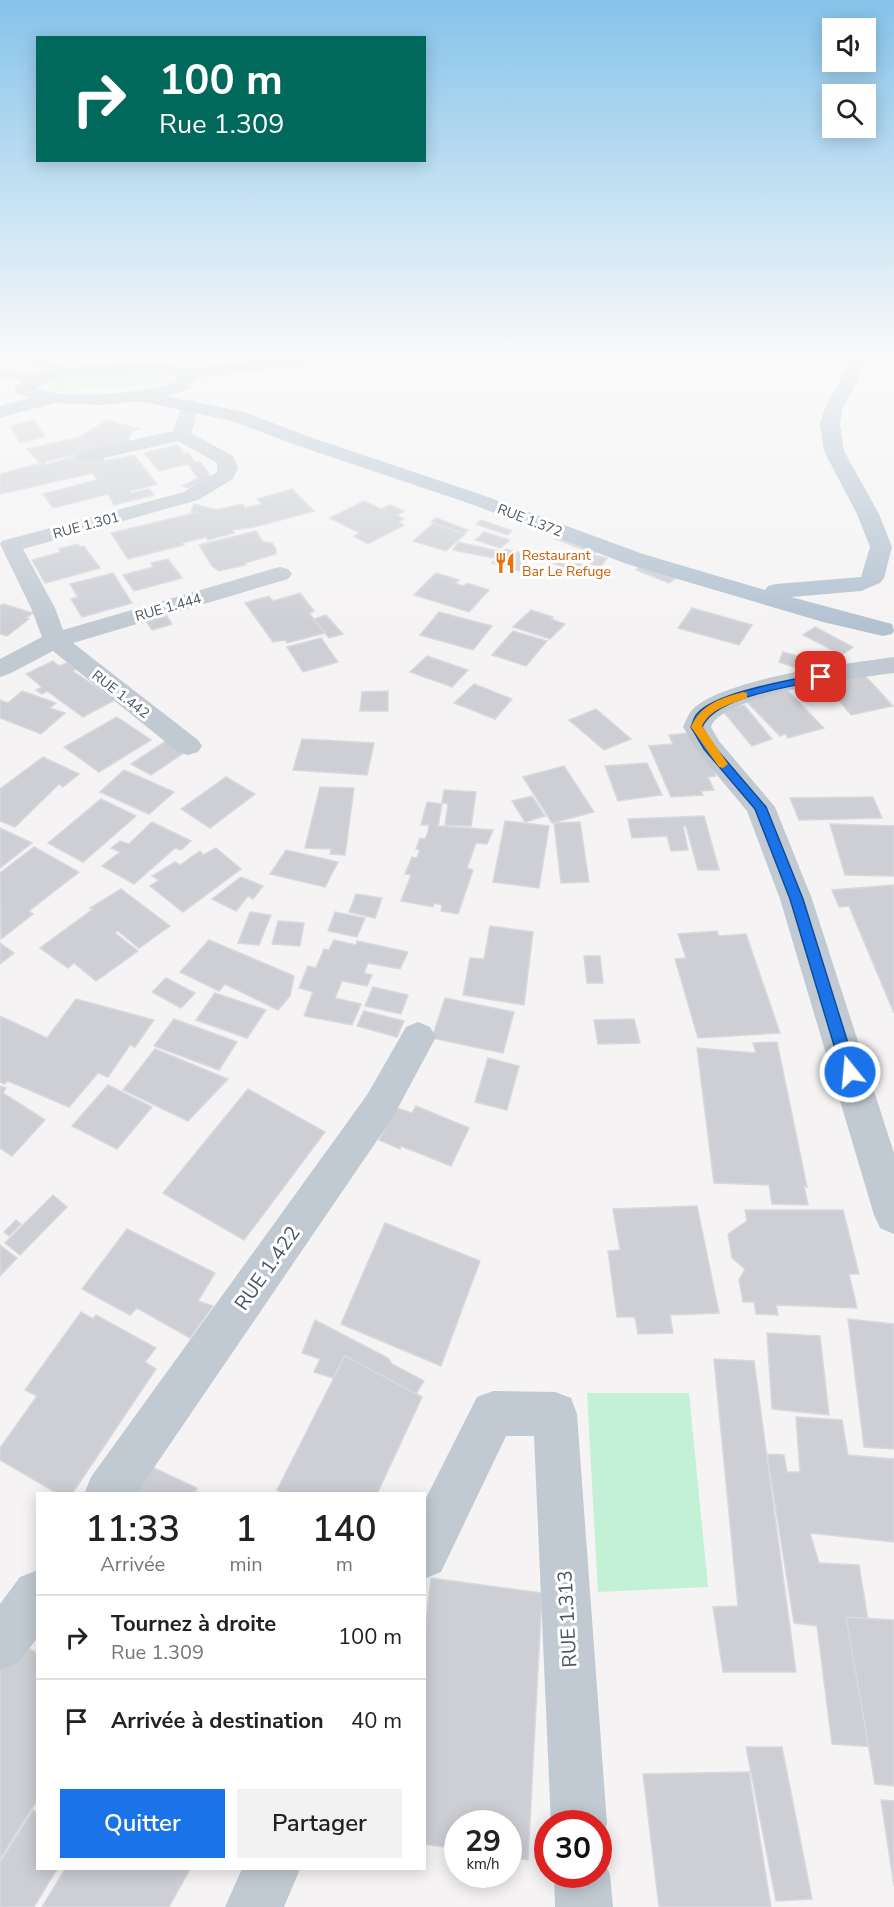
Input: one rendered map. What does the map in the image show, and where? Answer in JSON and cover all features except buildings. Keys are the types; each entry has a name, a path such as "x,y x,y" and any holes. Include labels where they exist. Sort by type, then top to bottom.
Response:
{"main road":[{"name":"RUE 1.372","path":"327,449 478,500 635,559 832,617 889,631"},
{"path":"834,449 868,514 881,548 875,578 855,594 856,606 867,618 889,631"},
{"path":"868,514 894,538"},
{"path":"731,588 781,591 875,578"}],"street":[{"path":"87,456 118,449"},
{"name":"RUE 1.301","path":"55,639 43,608 5,540 191,496 226,475 228,467 226,460 206,449"},
{"name":"RUE 1.444","path":"55,639 280,574"},
{"path":"0,669 55,639"},
{"name":"RUE 1.442","path":"55,639 74,657 188,746"},
{"path":"894,665 855,670 759,690 723,702 701,715 697,727 708,746 760,807 796,899 894,1215"},
{"name":"RUE 1.422","path":"109,1492 380,1106 418,1037"},
{"name":"RUE 1.313","path":"426,1551 493,1413 555,1414 578,1810"},
{"path":"0,1645 36,1598"},
{"path":"254,1907 272,1870"},
{"path":"583,1888 584,1907"}],"green space":[{"path":"587,1393 689,1393 708,1587 598,1592"}],"slow traffic":[{"path":"723,764 708,746 697,727 701,715 723,702 743,696"}],"place":[{"name":"Restaurant Bar Le Refuge","path":"505,563"}],"route":[{"path":"821,677 759,690 723,702 701,715 697,727 708,746 760,807 796,899 850,1072"}]}
